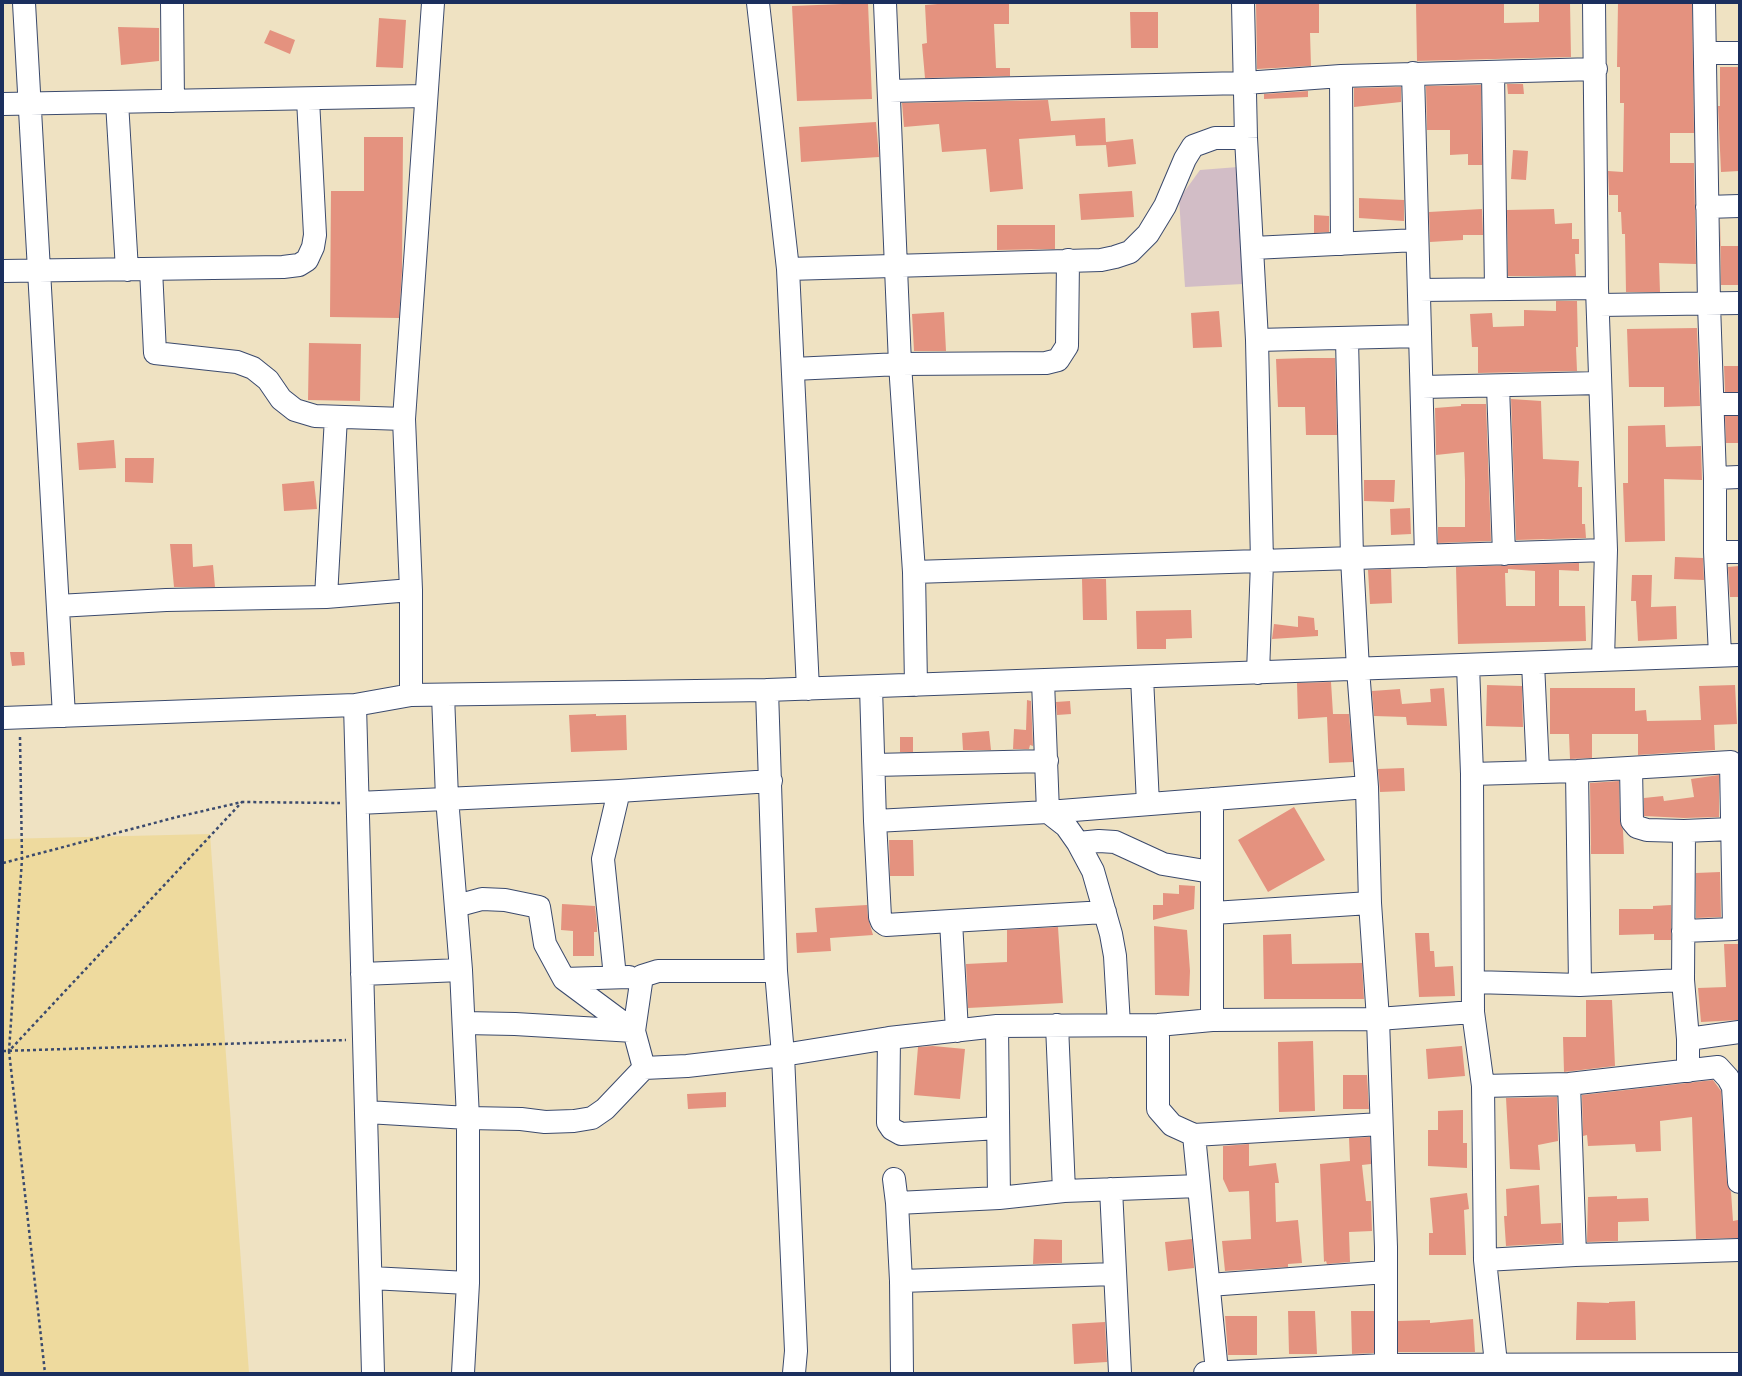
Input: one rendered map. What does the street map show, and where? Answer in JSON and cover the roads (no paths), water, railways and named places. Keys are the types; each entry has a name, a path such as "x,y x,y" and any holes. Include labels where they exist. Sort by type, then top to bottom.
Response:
{"street":[{"path":"24,3 64,716"},
{"path":"172,3 173,101"},
{"path":"411,695 411,590 404,419 433,3"},
{"path":"758,3 788,270 808,689"},
{"path":"885,3 900,364 914,572 916,685"},
{"path":"1243,3 1246,138 1257,340 1262,562 1258,673"},
{"path":"1594,3 1598,296 1606,550 1602,660"},
{"path":"11,718 355,705 411,695 808,689 1730,655 1715,552 1715,478 1709,304 1704,3"},
{"path":"1705,53 1739,53"},
{"path":"889,91 1245,83 1341,76 1413,73 1596,69"},
{"path":"1493,72 1496,289"},
{"path":"1413,73 1426,556"},
{"path":"1341,76 1342,244"},
{"path":"3,104 426,96"},
{"path":"3,271 283,267 299,265 308,260 313,247 315,235 308,99"},
{"path":"117,102 127,270"},
{"path":"788,270 1101,260 1130,252 1148,234 1165,206 1185,159 1193,146 1215,138 1246,138"},
{"path":"1707,207 1739,206"},
{"path":"1253,248 1418,240"},
{"path":"793,369 900,364 1046,363 1058,360 1067,346 1068,260"},
{"path":"151,269 155,353 237,362 253,368 268,380 281,399 295,410 315,416 404,419"},
{"path":"1419,290 1496,289 1709,304 1739,303"},
{"path":"1257,340 1347,339 1420,336"},
{"path":"1347,339 1352,558 1358,669 1367,787 1370,903 1378,1019 1386,1272 1386,1365"},
{"path":"1422,387 1600,383"},
{"path":"1498,386 1504,554"},
{"path":"1713,404 1739,404"},
{"path":"326,596 336,417"},
{"path":"1715,478 1739,477"},
{"path":"914,572 1606,550"},
{"path":"1715,552 1739,552"},
{"path":"58,606 166,600 326,596 411,590"},
{"path":"1533,663 1538,771"},
{"path":"1468,665 1472,774 1473,1012 1483,1086 1485,1260 1496,1369"},
{"path":"1142,677 1148,804"},
{"path":"1043,680 1048,812"},
{"path":"871,687 875,821 880,917 882,922 886,924 1105,912"},
{"path":"767,690 776,971 783,1055 796,1351 794,1373"},
{"path":"443,695 447,798 461,970 468,1118 468,1283 463,1373"},
{"path":"355,705 362,974 368,1112 373,1373"},
{"path":"874,765 1047,761"},
{"path":"1472,774 1577,771 1735,762 1732,829 1737,928 1683,931"},
{"path":"1631,768 1632,821 1637,827 1647,830 1684,831 1732,829"},
{"path":"1577,771 1580,985"},
{"path":"358,803 619,791 771,781"},
{"path":"875,821 1048,812 1367,787"},
{"path":"615,977 604,859 619,791"},
{"path":"1212,799 1212,1020"},
{"path":"1048,812 1066,826 1078,843 1093,871 1105,912 1115,956 1119,1025"},
{"path":"1684,831 1683,980 1688,1039 1688,1071"},
{"path":"1078,843 1099,841 1115,842 1163,864 1211,872"},
{"path":"456,906 482,899 505,900 539,907 545,944 564,979 634,1031"},
{"path":"1213,913 1370,903"},
{"path":"951,921 957,1031"},
{"path":"362,974 461,970"},
{"path":"564,979 642,976 658,971 776,971"},
{"path":"642,976 634,1031 644,1068"},
{"path":"1472,982 1580,985 1683,980"},
{"path":"368,1112 468,1118 521,1119 545,1122 574,1121 592,1118 605,1109 644,1068 687,1066 783,1055 889,1038 997,1026 1158,1025 1212,1020 1378,1019 1473,1012"},
{"path":"464,1023 515,1024 634,1031"},
{"path":"1057,1025 1064,1191"},
{"path":"1158,1025 1158,1109 1172,1125 1194,1135 1381,1124"},
{"path":"997,1026 999,1198"},
{"path":"1688,1039 1739,1032"},
{"path":"889,1038 888,1123 892,1129 901,1134 998,1128"},
{"path":"1483,1086 1569,1084 1718,1067 1728,1078 1733,1087 1739,1182"},
{"path":"1569,1084 1575,1255"},
{"path":"1194,1135 1209,1285 1211,1373 1386,1365 1496,1369 1739,1364"},
{"path":"894,1179 897,1203 901,1281 902,1373"},
{"path":"897,1203 999,1198 1064,1191 1199,1186"},
{"path":"1111,1189 1120,1373"},
{"path":"1485,1260 1575,1255 1739,1250"},
{"path":"1209,1285 1386,1272"},
{"path":"901,1281 1115,1274"},
{"path":"371,1278 468,1283"}]}
